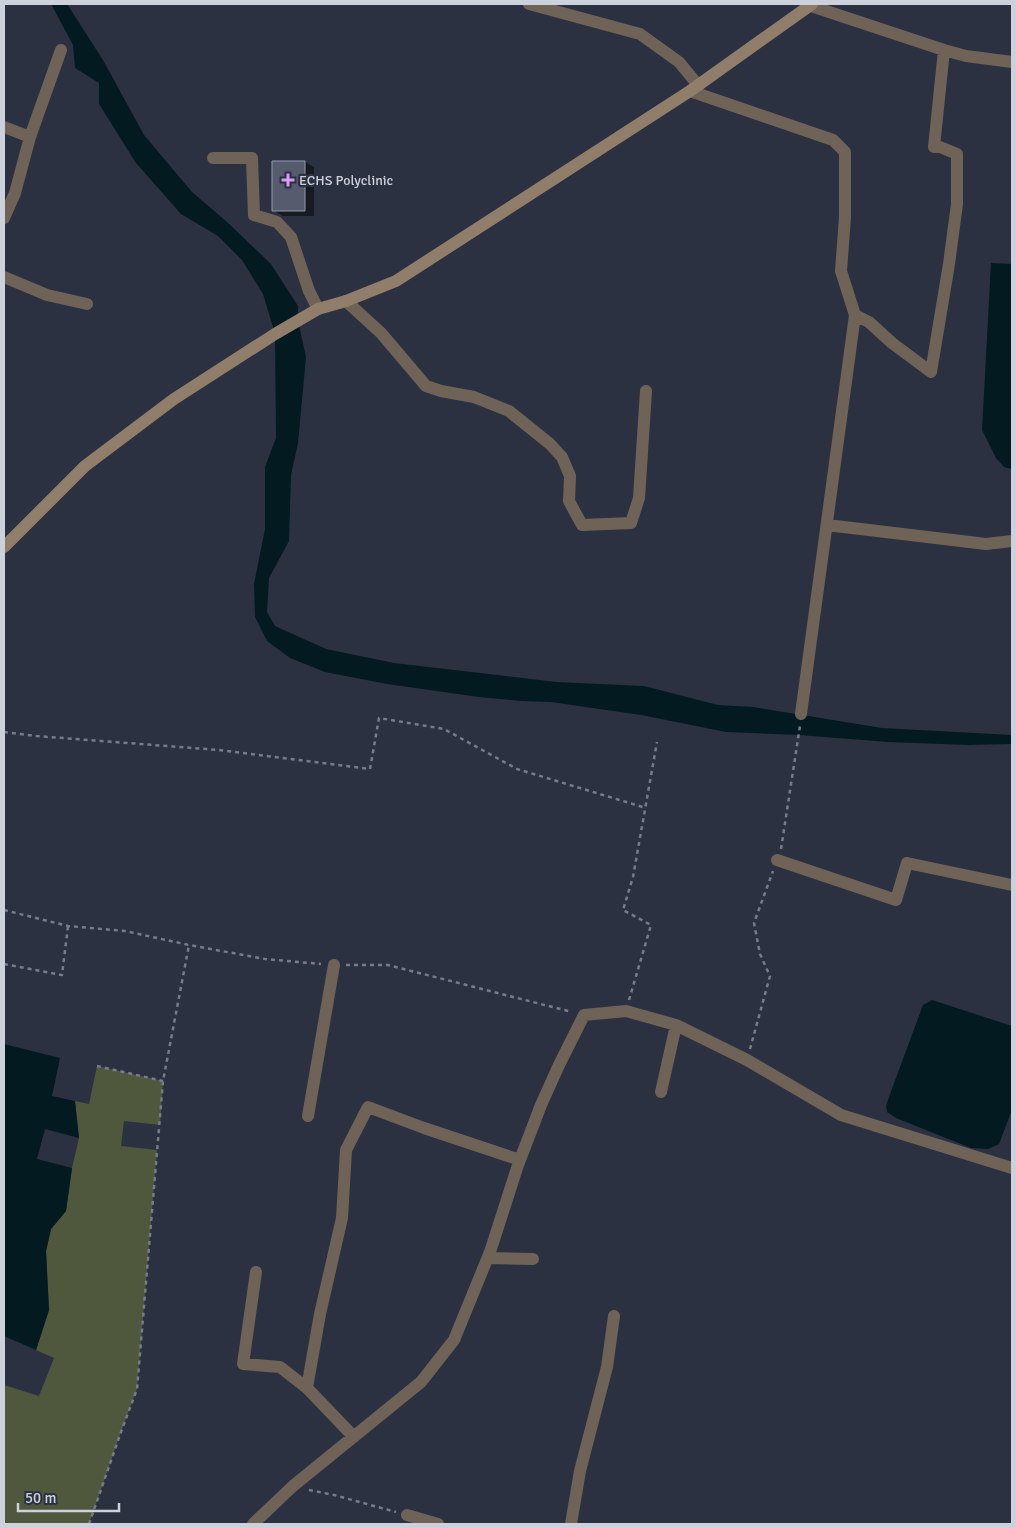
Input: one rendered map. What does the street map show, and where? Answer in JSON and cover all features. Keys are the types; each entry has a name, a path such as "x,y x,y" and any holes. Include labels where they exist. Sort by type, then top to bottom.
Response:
{"street":[{"path":"529,4 640,34 679,62 694,88 833,140 845,152 841,271 855,315 801,714"},
{"path":"4,547 85,466 174,399 275,334 318,309 346,301 396,281 694,88 812,5 944,50 966,56 1012,62"},
{"path":"4,218 15,193 30,137 61,50"},
{"path":"855,315 870,322 892,343 930,372 949,264 956,204 957,154 940,147 934,148 944,50"},
{"path":"4,128 30,137"},
{"path":"213,158 252,158 254,215 277,222 291,237 309,291 318,309"},
{"path":"4,277 47,296 87,304"},
{"path":"346,301 381,333 426,386 441,391 474,397 509,411 550,444 562,457 570,476 568,501 582,526 631,523 638,498 646,391"},
{"path":"828,525 986,544 1012,541"},
{"path":"777,860 896,900 907,863 1012,885"},
{"path":"308,1116 334,965"},
{"path":"253,1524 293,1486 421,1382 454,1340 488,1258 520,1160 552,1081 584,1014 626,1011 676,1025 747,1060 841,1116 1012,1168"},
{"path":"662,1092 676,1025"},
{"path":"307,1388 320,1314 342,1218 346,1150 368,1107 520,1160"},
{"path":"488,1258 533,1259"},
{"path":"256,1272 243,1364 280,1367 307,1388 354,1437"},
{"path":"571,1524 580,1471 607,1367 614,1316"},
{"path":"407,1515 438,1524"}],"path":[{"path":"4,732 219,750 370,770 378,718 444,729 517,770 646,808"},
{"path":"626,1011 651,925 623,910 633,877 657,742"},
{"path":"4,910 68,926 126,931 264,959 334,965 388,965 584,1014"},
{"path":"4,964 62,975 68,926"},
{"path":"89,1524 128,1411 138,1389 163,1082 189,945"},
{"path":"747,1060 770,976"},
{"path":"97,1066 163,1082"},
{"path":"293,1486 407,1515"}],"green space":[{"path":"97,1066 163,1081 160,1125 124,1121 121,1146 157,1150 137,1389 89,1524 4,1524 4,1385 39,1396 54,1358 36,1350 49,1310 46,1251 51,1229 66,1211 72,1168 79,1138 75,1101 89,1104"}],"water":[{"path":"51,4 67,4 103,60 144,135 192,192 271,264 298,306 298,321 306,357 298,443 291,475 289,541 269,578 267,612 275,626 326,649 394,663 556,682 644,686 718,705 753,707 882,728 1012,735 1012,744 968,745 888,742 799,735 726,732 641,715 551,702 479,697 387,684 325,672 290,658 267,641 255,617 254,584 265,529 265,467 276,438 275,334 263,294 242,260 218,236 181,214 136,163 99,104 99,83 75,68 73,45"},
{"path":"991,263 1012,264 1012,469 1004,467 996,458 982,430"},
{"path":"932,1000 1012,1026 1012,1110 999,1144 988,1149 971,1148 896,1118 887,1112 886,1106 890,1094 923,1005"},
{"path":"4,1044 60,1058 52,1096 75,1101 79,1138 45,1129 37,1159 72,1168 66,1211 51,1229 46,1251 49,1310 36,1350 4,1336"}],"building":[{"path":"272,161 305,161 305,211 272,211"}],"place":[{"name":"ECHS Polyclinic","path":"288,180"}]}
